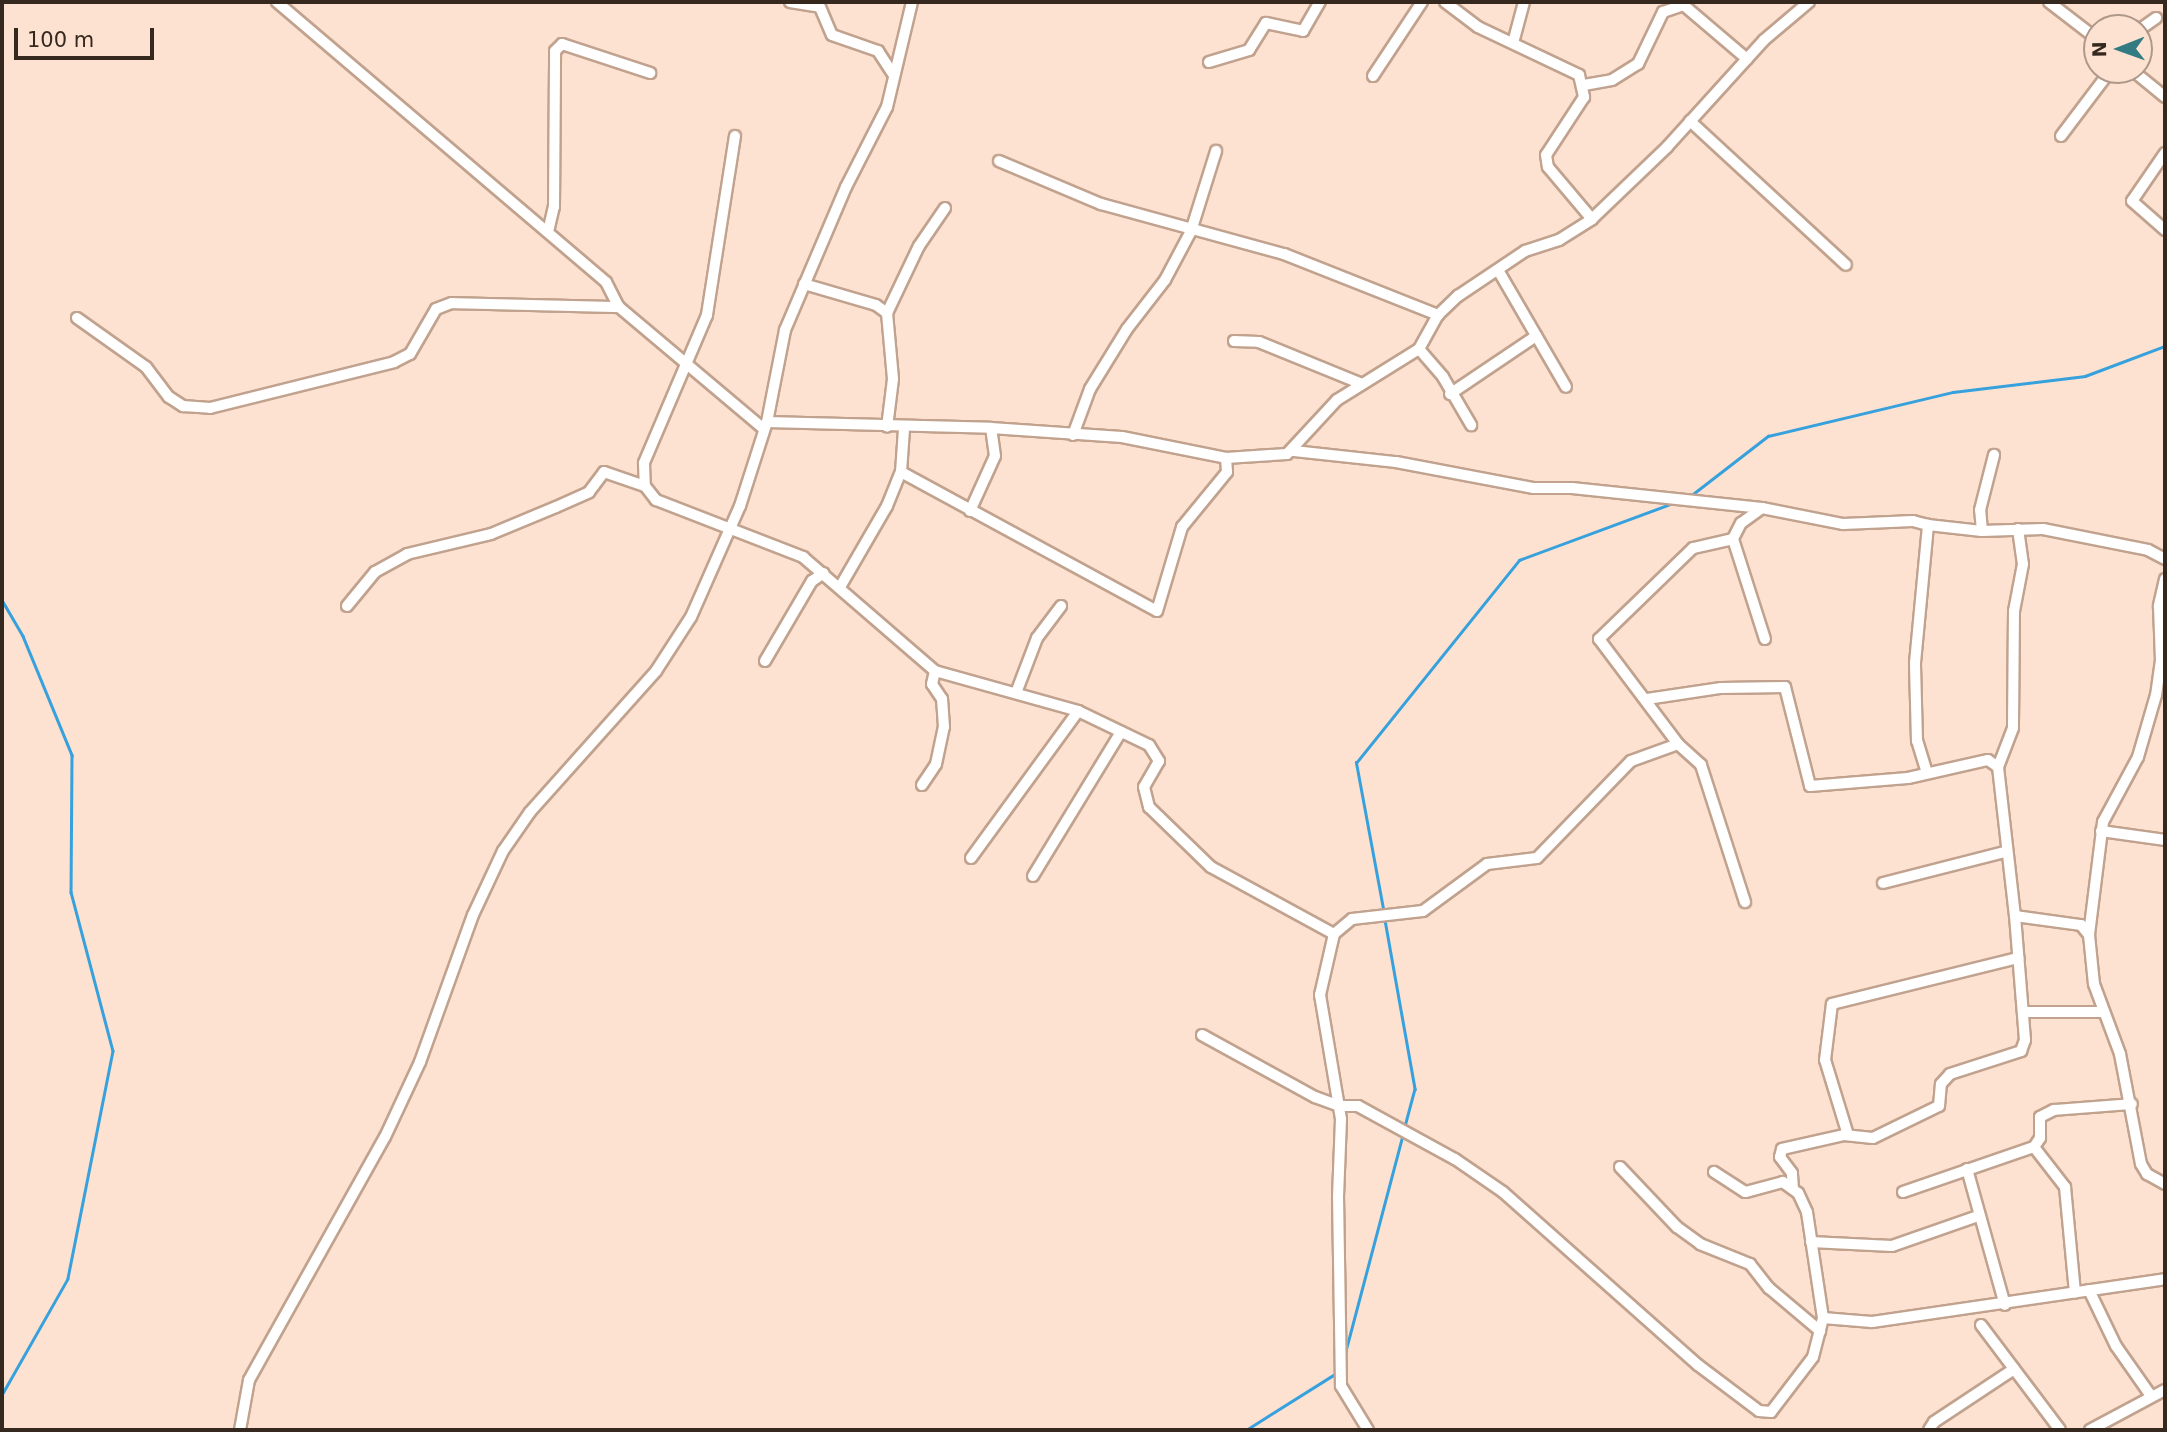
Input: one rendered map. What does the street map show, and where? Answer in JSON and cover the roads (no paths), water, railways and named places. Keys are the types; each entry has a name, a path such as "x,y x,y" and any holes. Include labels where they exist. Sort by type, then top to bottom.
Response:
{"street":[{"path":"277,2 606,282 619,307 766,426 991,428 1135,439 1226,458 1294,451 1396,462 1533,488 1572,488 1762,508 1843,524 1913,521 1982,531 2043,529 2148,550 2165,559"},
{"path":"790,2 820,7 832,36 878,51 893,74"},
{"path":"240,1430 249,1380 268,1340 367,1173 420,1062 490,875 530,812 634,698 676,643 730,530 766,426 785,330 846,187 887,107 912,2"},
{"path":"1209,62 1249,50 1266,23 1303,31 1320,2"},
{"path":"1373,76 1422,2"},
{"path":"1445,2 1478,27 1579,75 1584,85 1584,97 1546,155 1548,167 1592,219"},
{"path":"1513,43 1524,2"},
{"path":"1294,451 1311,424 1362,384 1419,349 1438,315 1498,270 1592,219 1690,121 1747,59 1809,2"},
{"path":"2049,2 2083,28"},
{"path":"1584,85 1612,80 1638,64 1663,12 1681,4 1747,59"},
{"path":"548,232 554,207 555,51 562,44 650,73"},
{"path":"2061,136 2100,84"},
{"path":"2149,84 2165,97"},
{"path":"1690,121 1846,265"},
{"path":"645,486 644,463 707,315 735,136"},
{"path":"1073,435 1090,389 1127,328 1165,281 1191,232 1216,151"},
{"path":"2165,153 2132,201 2165,230"},
{"path":"999,160 1101,204 1191,232 1284,254 1438,315"},
{"path":"887,427 893,379 887,313 919,246 945,208"},
{"path":"1498,270 1566,387"},
{"path":"804,284 876,305 887,313"},
{"path":"77,318 146,367 169,397 183,405 210,408 394,362 410,354 436,309 452,303 619,307"},
{"path":"1450,394 1536,336"},
{"path":"1234,341 1259,342 1362,384"},
{"path":"1419,349 1443,377 1450,394 1471,425"},
{"path":"970,511 995,456 991,428"},
{"path":"840,587 887,506 901,472 904,429"},
{"path":"1982,531 1980,510 1994,455"},
{"path":"901,472 1157,611 1182,527 1227,472 1226,458"},
{"path":"347,606 375,572 407,554 491,534 556,507 589,492 604,472 645,486 656,500 803,557 935,671 1078,710 1157,752 1158,766 1144,787 1144,798 1194,852 1241,886 1334,934"},
{"path":"1762,508 1741,523 1733,539 1765,639"},
{"path":"1927,773 1917,741 1915,663 1928,525"},
{"path":"1793,1189 1792,1173 1780,1157 1782,1149 1848,1135 1866,1140 1880,1135 1938,1106 1941,1084 1950,1074 2018,1053 2024,1045 2024,1012 1998,767 2013,728 2015,602 2023,564 2018,529"},
{"path":"1733,539 1693,548 1600,636 1678,744 1701,765 1745,902"},
{"path":"765,661 804,592 824,573"},
{"path":"2165,579 2159,606 2161,695 2138,757 2101,831 2089,935 2094,984 2102,1012 2120,1054 2132,1104 2141,1164 2147,1174 2165,1184"},
{"path":"1016,693 1037,638 1061,606"},
{"path":"922,785 936,764 944,727 942,699 932,684 935,671"},
{"path":"1647,699 1680,692 1779,685 1788,691 1810,786 1927,773 1988,760 1998,767"},
{"path":"971,858 1078,710"},
{"path":"1033,876 1121,732"},
{"path":"1368,1430 1341,1386 1340,1106 1320,995 1334,934 1352,919 1423,911 1487,863 1537,858 1631,761 1678,744"},
{"path":"2101,831 2165,840"},
{"path":"1883,883 2005,852"},
{"path":"2015,916 2075,923 2089,935"},
{"path":"1848,1135 1825,1060 1832,1004 2018,958"},
{"path":"2024,1012 2102,1012"},
{"path":"1202,1035 1340,1106 1364,1109 1455,1159 1503,1192 1673,1344 1759,1411 1771,1412 1783,1400 1813,1357 1823,1318 1807,1212 1793,1189 1783,1182 1745,1192 1714,1172"},
{"path":"2034,1147 2044,1114 2132,1104"},
{"path":"1903,1192 2034,1147"},
{"path":"2034,1147 2065,1187 2075,1293"},
{"path":"1620,1167 1677,1227 1700,1244 1751,1264 1769,1288 1820,1331"},
{"path":"1967,1169 2005,1306"},
{"path":"1811,1242 1892,1246 1978,1216"},
{"path":"1823,1318 1872,1322 2005,1306 2165,1279"},
{"path":"2090,1290 2116,1346 2151,1396"},
{"path":"1981,1325 2060,1430"},
{"path":"1929,1430 1934,1422 2014,1369"},
{"path":"2090,1430 2165,1390"}],"waterway":[{"path":"1689,497 1768,436 1953,392 2085,376 2165,346"},
{"path":"1384,914 1356,763 1519,560 1673,503"},
{"path":"2,600 23,636 72,755 71,892 113,1051 68,1279 2,1395"},
{"path":"1385,920 1415,1089 1405,1127"},
{"path":"1345,1353 1403,1133"},
{"path":"1246,1430 1338,1372"}]}
